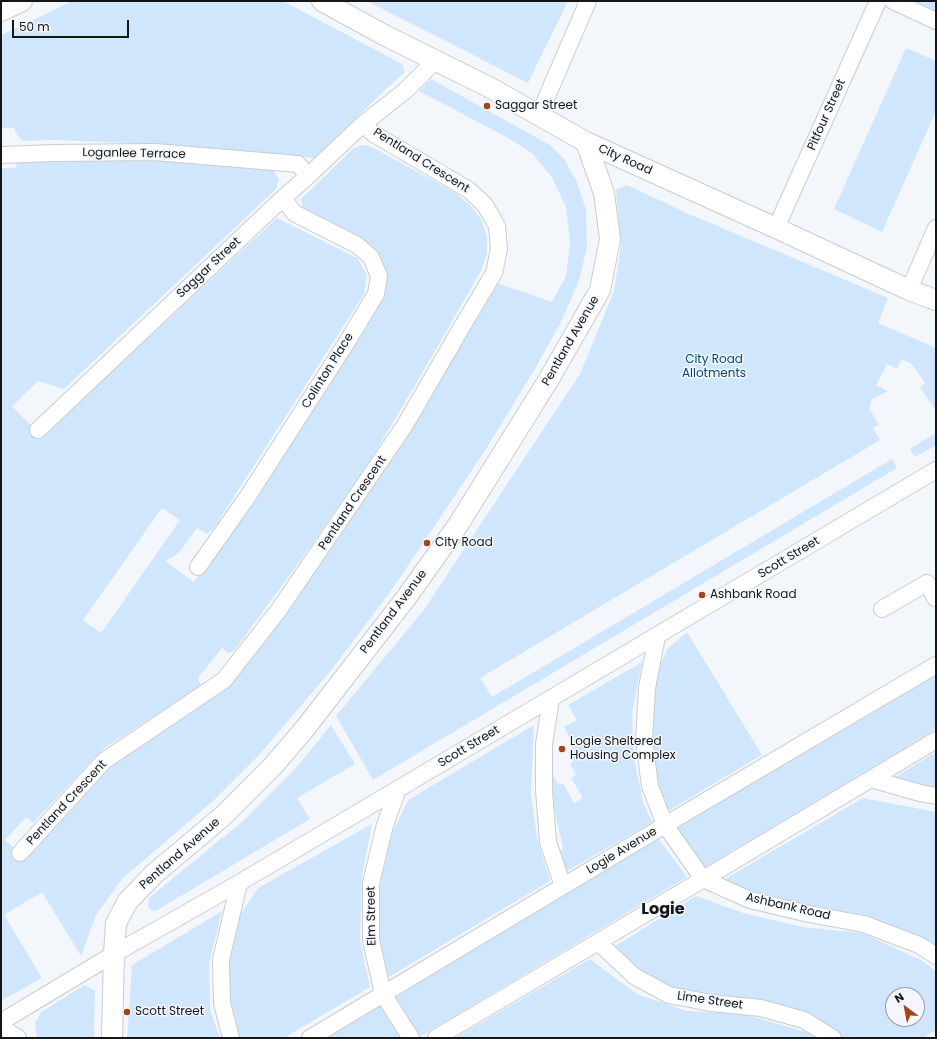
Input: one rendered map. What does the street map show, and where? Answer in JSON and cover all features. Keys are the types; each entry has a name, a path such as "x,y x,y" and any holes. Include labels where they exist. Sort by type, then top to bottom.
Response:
{"street":[{"path":"1,12 22,1"},
{"name":"City Road","path":"322,1 386,36 489,87 586,142 909,290 936,300"},
{"path":"539,115 588,1"},
{"name":"Pitfour Street","path":"776,228 878,1"},
{"path":"893,1 936,21"},
{"name":"Saggar Street","path":"38,430 283,198 364,124 405,91 436,60"},
{"name":"Pentland Crescent","path":"20,853 104,761 224,680 278,611 406,425 494,273 499,249 497,226 485,205 469,190 374,134 364,124"},
{"name":"Pentland Avenue","path":"112,1038 116,923 128,901 154,874 223,816 272,767 303,731 406,598 458,525 549,379 600,290 610,239 604,193 586,142"},
{"name":"Loganlee Terrace","path":"1,155 155,152 298,164 308,176"},
{"name":"Colinton Place","path":"198,567 246,499 347,342 376,294 379,276 370,257 356,245 294,213 283,198"},
{"path":"909,290 936,228"},
{"name":"Scott Street","path":"1,1022 114,954 239,883 551,699 936,470"},
{"path":"882,609 927,583 935,598 936,597"},
{"path":"657,636 647,688 644,740 650,786 665,825 703,879"},
{"name":"Logie Avenue","path":"310,1038 936,664"},
{"path":"551,699 544,744 544,790 548,842 563,886"},
{"path":"436,1038 936,740"},
{"path":"871,779 936,796"},
{"name":"Elm Street","path":"398,789 385,825 371,883 370,940 383,994 411,1038"},
{"name":"Ashbank Road","path":"703,879 750,900 810,914 864,924 919,944 936,956"},
{"path":"231,1038 222,1002 221,960 239,883"},
{"name":"Lime Street","path":"598,942 634,976 669,995 712,1003 761,1008 804,1020 833,1038"},
{"path":"1,1027 18,1038"}],"green space":[{"path":"72,1 283,1 402,64 405,72 315,158 155,144 54,140 23,141 17,135 14,128 1,128 1,35"},
{"path":"367,1 568,1 528,83"},
{"path":"914,1 936,1 936,11"},
{"path":"906,48 936,61 936,111 882,232 834,209"},
{"path":"431,79 550,145 564,159 577,182 586,210 587,247 579,281 561,322 536,367 486,449 393,588 333,668 259,755 213,801 123,878 96,915 81,956 42,892 4,915 42,978 1,1001 1,168 16,168 17,162 155,159 273,170 279,179 276,189 64,389 38,381 12,406 43,438 78,403 277,218 357,258 367,274 364,294 214,528 207,534 197,528 179,553 165,561 194,582 251,502 383,273 303,211 301,199 353,149 361,145 370,146 454,192 470,205 481,219 487,236 487,253 481,271 370,461 313,543 234,651 228,653 222,648 198,678 201,686 103,749 33,823 26,817 5,840 14,848 111,764 210,698 494,282 552,302 566,276 570,242 566,207 552,178 533,154 510,139 419,91","holes":["162,508 180,520 101,633 83,620"]},
{"name":"City Road Allotments","path":"627,185 689,214 888,298 878,323 936,348 936,411 920,387 925,383 912,364 902,359 897,369 887,364 876,385 888,391 872,399 869,408 879,425 873,428 880,440 480,678 492,697 892,459 897,468 373,780 336,716 423,611 580,374 614,291 621,246 616,190"},
{"path":"936,433 936,445 915,457 910,449"},
{"path":"687,632 762,755 668,811 657,778 651,723 655,678 667,649"},
{"path":"642,662 632,713 634,758 643,802 652,822 565,872 559,854 563,848 553,803 552,774 559,785 563,783 574,803 583,798 571,778 576,775 570,764 573,762 570,755 575,752 570,744 572,742 564,727 577,720 568,705"},
{"path":"936,673 936,729 704,868 675,829"},
{"path":"331,725 355,764 297,798 310,819 154,912 148,907 149,898 243,821 295,769"},
{"path":"534,725 531,794 537,838 550,881 387,978 378,940 378,902 383,865 393,831 408,800"},
{"path":"936,752 936,789 892,779"},
{"path":"863,798 936,812 936,950 909,932 864,915 811,908 756,896 720,882"},
{"path":"372,824 362,875 360,941 370,987 284,1038 238,1038 227,1002 228,959 240,915 258,888"},
{"path":"658,838 687,877 418,1038 393,996"},
{"path":"696,896 743,913 803,927 862,933 921,960 936,971 936,1030 923,1038 842,1038 808,1015 674,992 637,973 612,948"},
{"path":"222,911 209,964 210,1010 220,1038 127,1038 132,965"},
{"path":"590,959 637,994 687,1011 744,1014 806,1032 814,1038 455,1038"},
{"path":"85,985 95,991 94,1038 38,1038 35,1023 41,1012"},
{"path":"379,1003 400,1038 321,1038"}],"place":[{"name":"Saggar Street","path":"487,106"},
{"name":"City Road","path":"427,543"},
{"name":"Ashbank Road","path":"702,595"},
{"name":"Logie Sheltered Housing Complex","path":"562,749"},
{"name":"Scott Street","path":"127,1012"}],"district":[{"name":"Logie","path":"663,910"}]}
